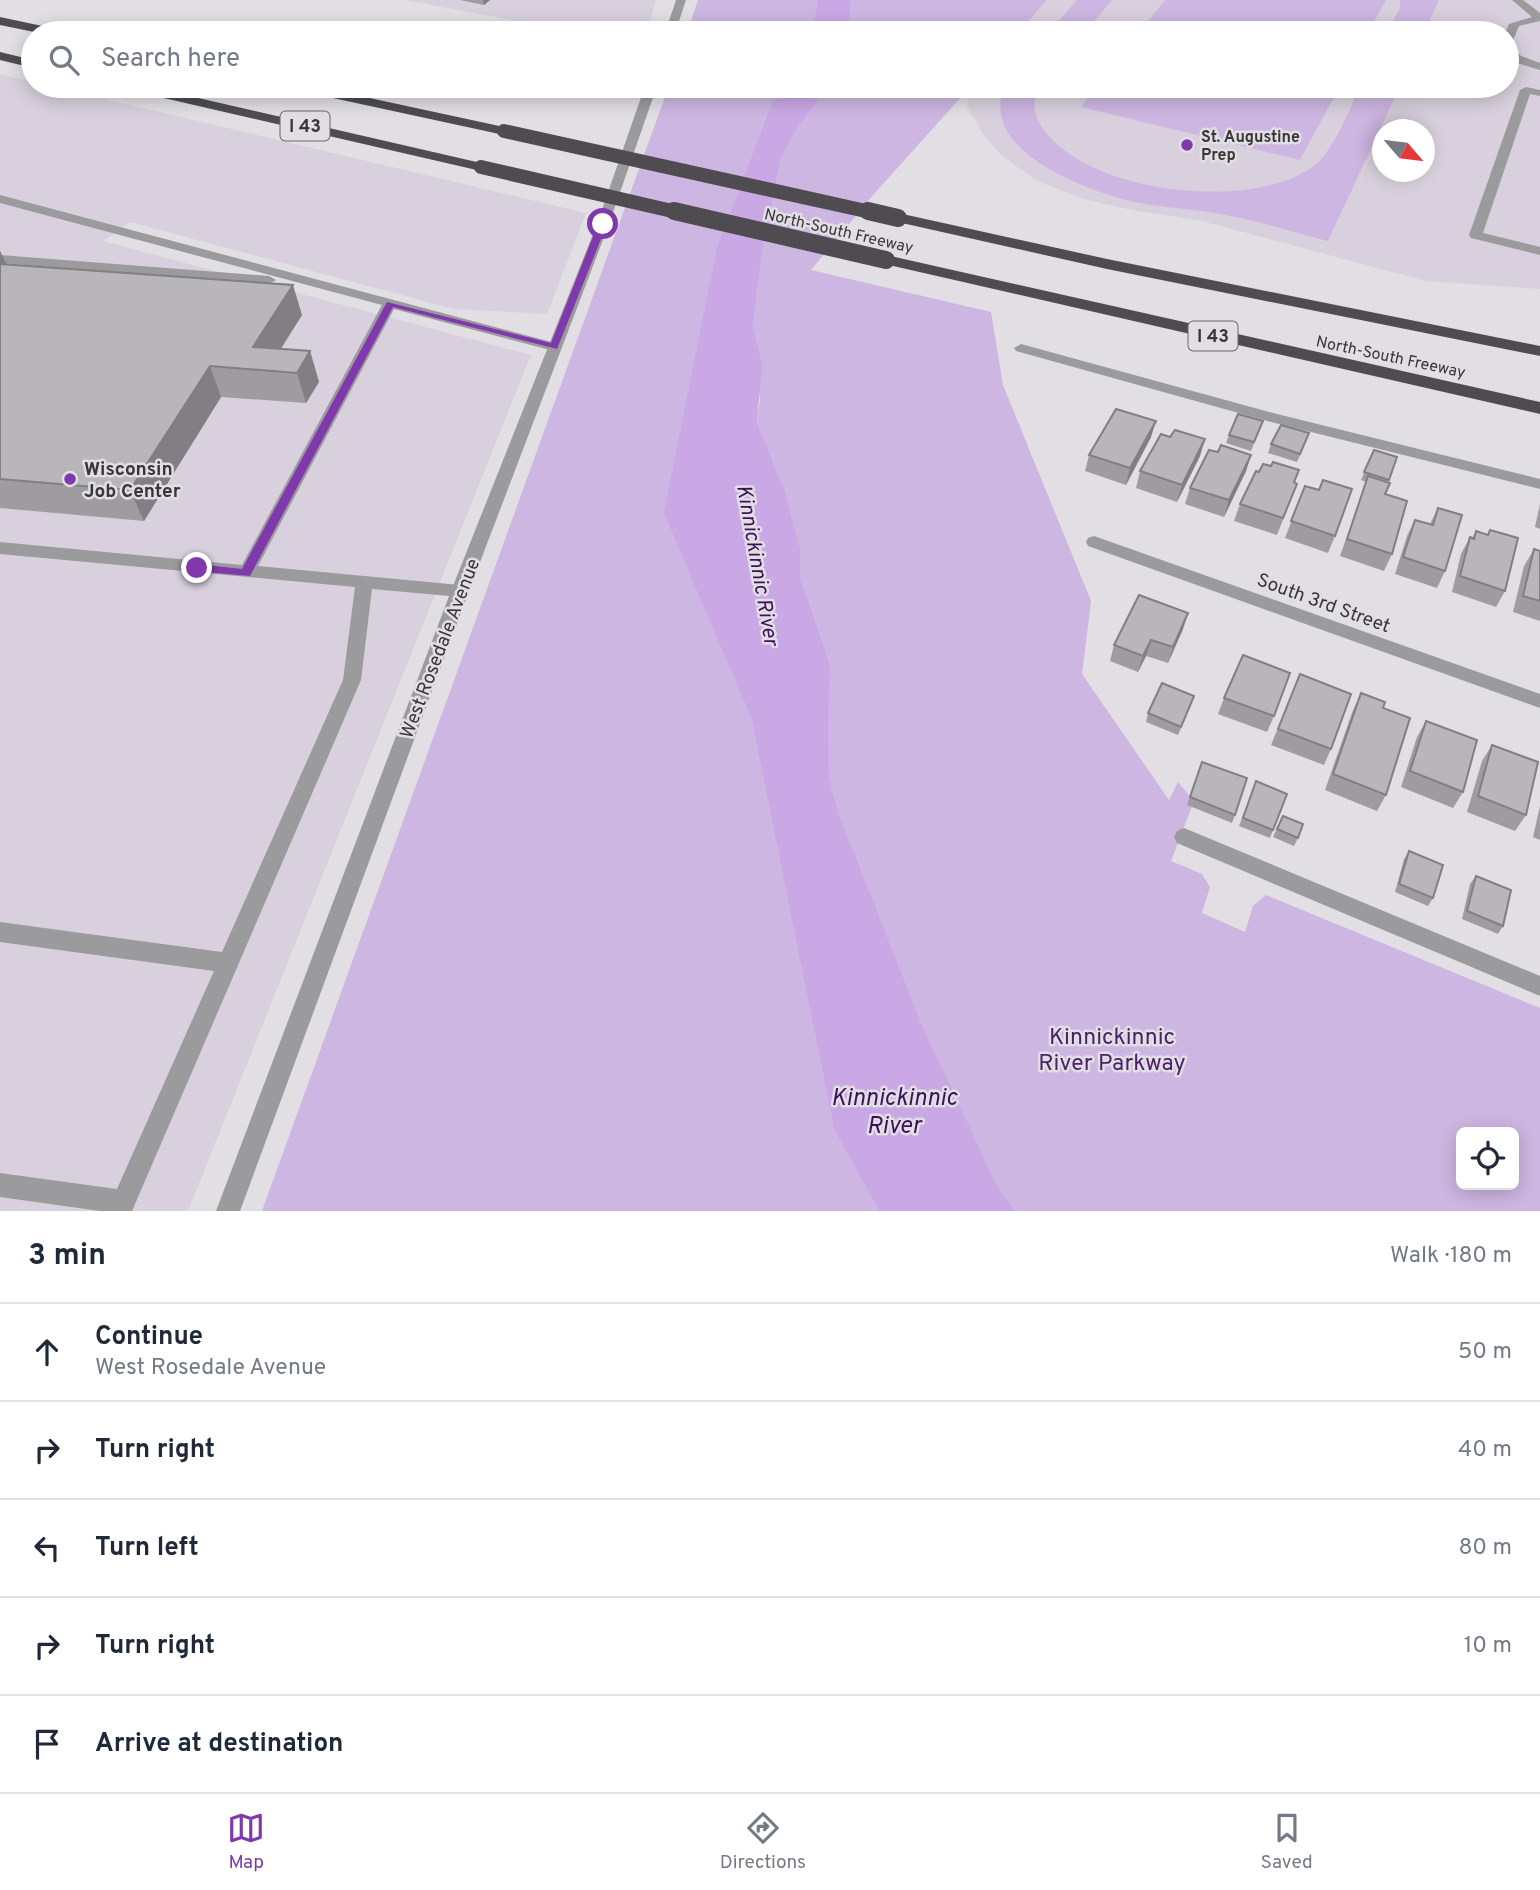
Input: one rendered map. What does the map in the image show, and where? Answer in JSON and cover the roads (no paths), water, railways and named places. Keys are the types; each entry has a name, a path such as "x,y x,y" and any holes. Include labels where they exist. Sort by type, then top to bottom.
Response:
{"highway":[{"path":"0,21 21,26"},
{"path":"0,56 21,61"},
{"name":"North-South Freeway","path":"182,98 1540,408"},
{"name":"North-South Freeway","path":"351,98 1107,264 1540,351"}],"street":[{"path":"674,21 681,0"},
{"path":"1517,0 1540,18"},
{"path":"1519,23 1540,18"},
{"path":"1519,60 1540,67"},
{"path":"1540,93 1526,90 1476,235 1540,251"},
{"name":"West Rosedale Avenue","path":"228,1211 460,591 603,224 647,98"},
{"path":"0,199 554,347"},
{"path":"0,258 316,284"},
{"path":"246,573 390,304"},
{"path":"1021,348 1275,418 1540,484"},
{"name":"South 3rd Street","path":"1094,542 1540,701"},
{"path":"0,548 460,591"},
{"path":"0,1185 124,1202 352,680 363,583"},
{"path":"1184,838 1540,986"},
{"path":"0,932 229,963"}],"water":[{"path":"818,0 851,0 850,21 814,21"},
{"name":"Kinnickinnic River","path":"777,98 819,98 797,129 781,158 761,261 753,326 762,365 757,422 785,491 800,547 800,577 830,663 829,776 838,811 921,1022 997,1185 1016,1211 879,1211 834,1130 751,718 664,513 717,246 771,105"}],"place":[{"name":"St. Augustine Prep","path":"1187,145"},
{"name":"Wisconsin Job Center","path":"70,479"}],"park label":[{"name":"Kinnickinnic River Parkway","path":"1112,1049"}]}
